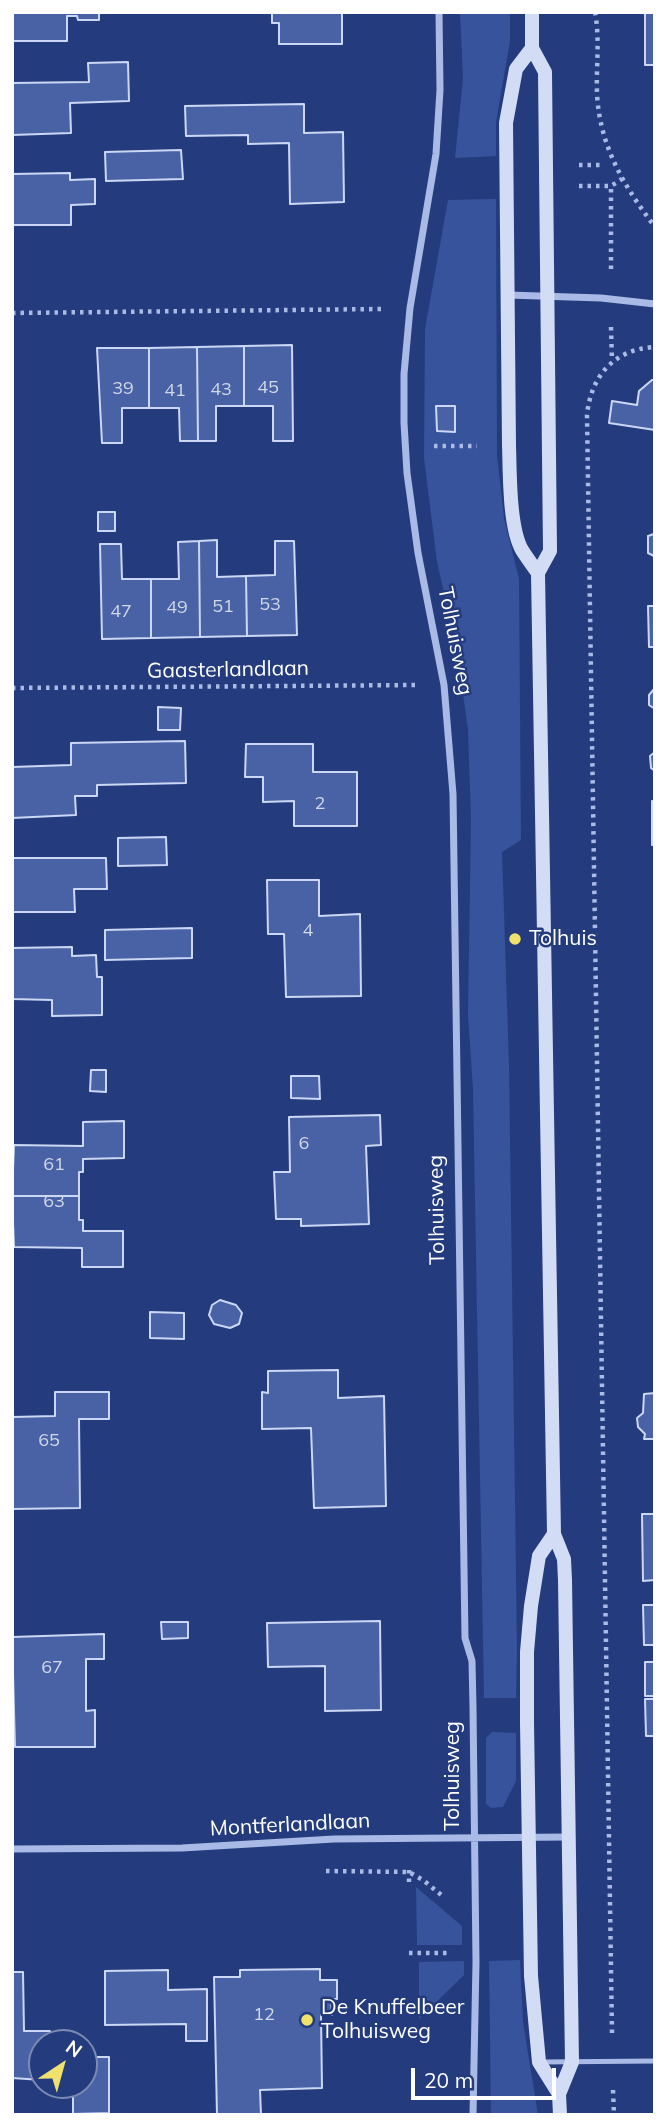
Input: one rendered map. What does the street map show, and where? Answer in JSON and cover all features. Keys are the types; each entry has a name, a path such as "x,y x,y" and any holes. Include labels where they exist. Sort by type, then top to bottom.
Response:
{"street":[{"name":"Tolhuisweg","path":"439,12 440,90 436,154 410,308 404,401 407,473 418,553 444,685 453,794 465,1638 472,1661 475,1926 472,2115"},
{"path":"532,12 532,48 545,72 549,296 550,551 538,573 554,1534 564,1559 569,1837 572,2062 559,2094 560,2115"},
{"path":"532,48 516,69 506,123 509,446 511,499 521,548 538,573"},
{"path":"508,295 601,298 655,304"},
{"path":"554,1534 539,1556 527,1651 531,1976 539,2062 559,2094"},
{"name":"Montferlandlaan","path":"12,1849 182,1847 334,1839 569,1837"}],"lane":[{"path":"539,2062 655,2061"}],"path":[{"path":"595,12 600,119 606,147 622,179 655,227"},
{"path":"572,186 611,186 622,179"},
{"path":"611,186 612,264"},
{"path":"12,313 410,308"},
{"path":"611,325 612,361"},
{"path":"614,2115 587,429 591,392 600,374 612,361 639,349 655,347"},
{"path":"423,447 483,446"},
{"name":"Gaasterlandlaan","path":"12,688 444,685"},
{"path":"408,1858 409,1884"},
{"path":"320,1869 333,1872 408,1872 428,1883 475,1926"},
{"path":"603,1936 610,1936"},
{"path":"409,1953 449,1953"}],"shaded area":[{"path":"460,12 510,12 510,41 496,122 496,156 455,158 463,79"},
{"path":"496,199 497,455 504,518 519,579 521,840 502,852 509,1065 516,1698 484,1698 473,1089 468,1015 471,819 468,729 456,646 437,562 424,458 425,329 448,200"},
{"path":"492,1732 516,1733 516,1781 503,1807 491,1808 486,1804 486,1738"},
{"path":"416,1887 462,1926 462,1945 417,1945"},
{"path":"520,1960 523,2022 538,2115 491,2115 489,1961"},
{"path":"464,1961 464,1975 419,2019 419,1962"}],"building":[{"path":"12,12 99,12 99,20 78,20 77,16 67,16 67,41 12,41"},
{"path":"272,12 342,12 342,44 279,44 279,23 272,23"},
{"path":"645,12 655,12 655,65 645,65"},
{"path":"128,62 129,101 70,103 71,133 12,135 12,83 89,82 88,63"},
{"path":"304,104 304,133 343,132 344,202 290,204 289,143 248,144 248,135 186,136 185,106"},
{"path":"181,150 183,179 106,181 105,152"},
{"path":"70,173 70,180 95,179 95,204 71,205 71,225 12,225 12,174"},
{"path":"292,345 293,441 273,441 273,406 244,406 244,346"},
{"path":"244,346 244,406 216,406 216,441 198,441 197,347"},
{"path":"197,347 198,441 180,441 179,408 149,408 149,348"},
{"path":"97,348 149,348 149,408 122,408 122,443 102,443"},
{"path":"655,380 655,430 609,423 612,401 637,405 639,391"},
{"path":"436,406 455,406 455,432 437,431"},
{"path":"98,512 115,512 115,531 98,531"},
{"path":"654,515 655,560 654,556 648,553 648,536 654,534"},
{"path":"217,540 217,577 246,576 247,636 200,637 199,541"},
{"path":"199,541 200,637 151,638 151,579 179,579 178,542"},
{"path":"275,541 294,541 297,635 247,636 246,576 275,575"},
{"path":"100,544 121,544 122,579 151,579 151,638 102,639"},
{"path":"648,606 655,606 655,647 649,647"},
{"path":"655,688 655,709 649,705 649,695"},
{"path":"158,707 181,708 180,730 158,730"},
{"path":"185,741 186,783 97,785 97,796 75,796 76,815 12,818 12,767 71,765 71,743"},
{"path":"246,744 313,744 313,772 357,772 357,826 294,826 294,801 263,802 263,777 245,777"},
{"path":"655,752 655,771 651,768 650,756"},
{"path":"652,801 655,801 655,845 652,845"},
{"path":"166,837 167,865 118,866 118,838"},
{"path":"12,858 106,858 107,889 74,889 75,912 12,912"},
{"path":"267,880 319,880 319,916 360,914 361,996 286,997 284,934 268,934"},
{"path":"192,928 192,958 105,960 105,930"},
{"path":"72,947 72,956 96,955 97,977 102,977 102,1015 52,1016 52,1000 12,999 12,948"},
{"path":"91,1070 106,1070 106,1092 90,1091"},
{"path":"291,1076 319,1076 320,1099 291,1098"},
{"path":"380,1115 381,1145 366,1146 369,1224 301,1226 301,1219 276,1219 274,1172 290,1172 289,1117"},
{"path":"124,1121 124,1158 83,1159 83,1172 79,1172 79,1196 12,1196 14,1145 83,1146 83,1122"},
{"path":"12,1196 79,1196 79,1220 83,1220 83,1231 123,1231 123,1267 82,1267 82,1248 14,1247"},
{"path":"220,1300 236,1305 242,1313 239,1324 230,1328 214,1324 209,1315 212,1305"},
{"path":"150,1312 184,1313 184,1339 150,1338"},
{"path":"338,1370 338,1398 384,1396 386,1506 314,1508 311,1428 262,1429 262,1392 268,1393 268,1371"},
{"path":"55,1392 109,1392 109,1419 79,1419 80,1508 12,1509 12,1417 55,1416"},
{"path":"655,1393 655,1439 644,1439 645,1434 638,1427 637,1418 643,1413 644,1394"},
{"path":"642,1514 655,1514 655,1580 643,1581"},
{"path":"643,1605 655,1605 655,1645 644,1645"},
{"path":"380,1621 381,1710 325,1711 325,1666 268,1667 267,1623"},
{"path":"161,1622 188,1622 188,1638 162,1639"},
{"path":"104,1634 104,1659 86,1659 86,1711 95,1710 95,1747 15,1747 12,1637"},
{"path":"645,1662 655,1662 655,1696 645,1696"},
{"path":"645,1699 655,1699 655,1736 646,1736"},
{"path":"320,1969 320,1980 337,1980 337,1999 331,1999 332,2015 321,2015 322,2088 260,2090 261,2115 217,2115 214,1977 240,1977 240,1970"},
{"path":"168,1970 168,1990 207,1989 207,2041 186,2041 186,2024 105,2025 105,1971"},
{"path":"12,1972 23,1972 24,2031 28,2031 28,2079 12,2078"},
{"path":"98,2057 109,2057 109,2113 73,2114 73,2099 98,2099"}],"place":[{"name":"Tolhuis","path":"515,939"},
{"name":"De Knuffelbeer Tolhuisweg","path":"307,2020"}]}
